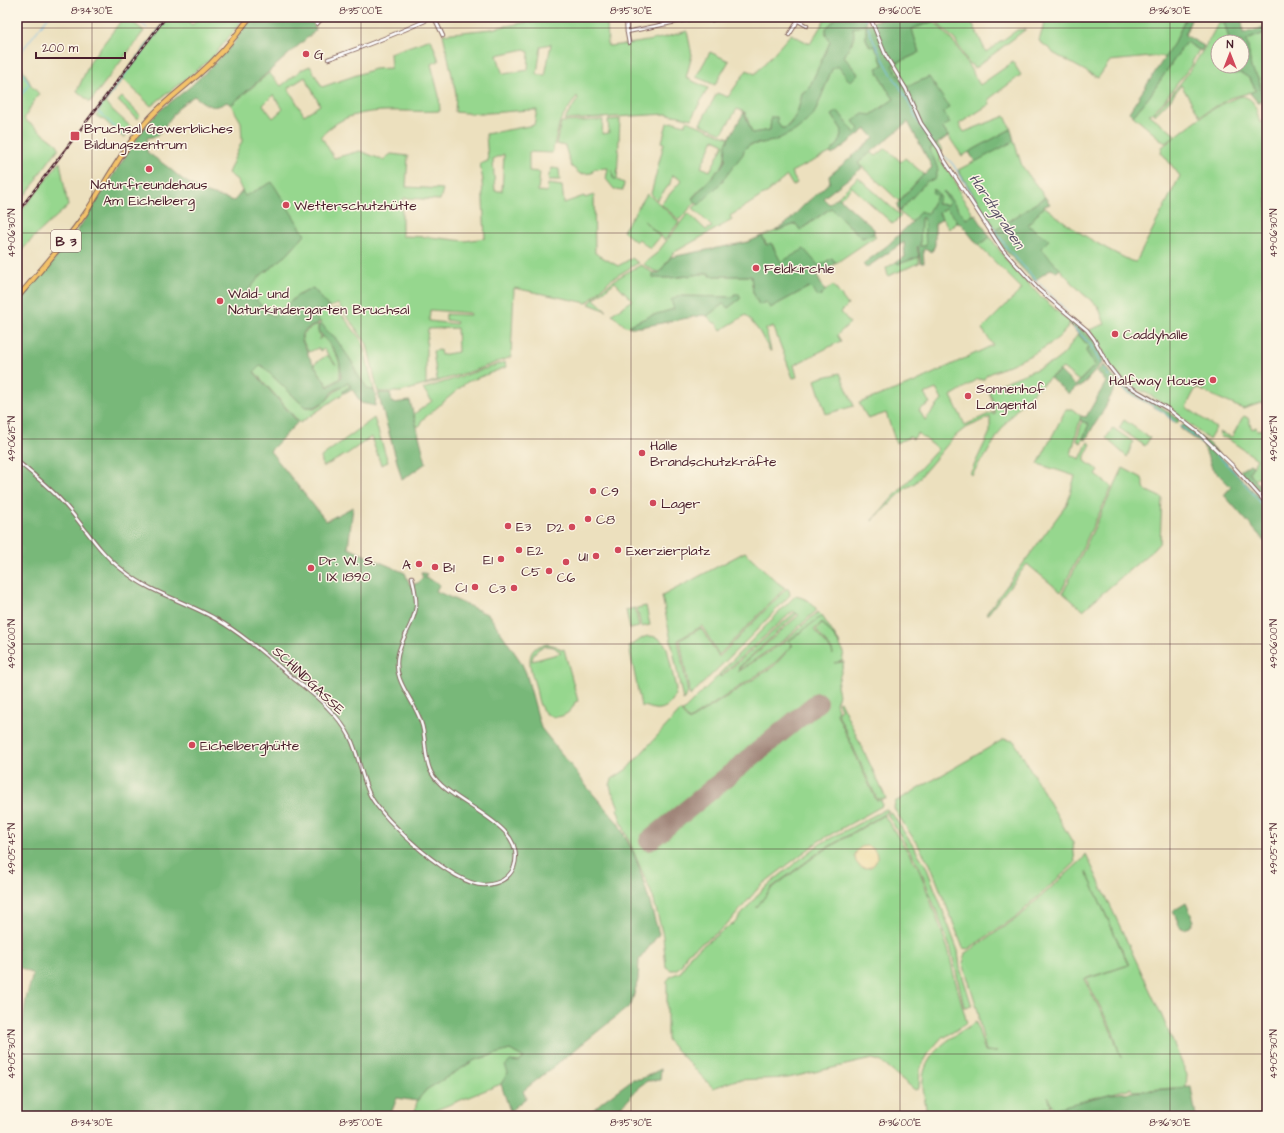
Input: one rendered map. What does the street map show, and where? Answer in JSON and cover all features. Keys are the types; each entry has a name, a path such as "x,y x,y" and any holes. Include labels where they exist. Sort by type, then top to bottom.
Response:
{"main road":[{"name":"B 3","path":"17,298 64,243 87,211 129,144 141,128 174,95 229,45 250,17"}],"street":[{"path":"317,24 323,17"},
{"path":"425,21 428,17"},
{"path":"328,59 358,49 434,17 443,36"},
{"path":"626,17 629,43"},
{"path":"666,17 666,25"},
{"path":"627,32 700,17"},
{"path":"711,17 712,20 720,17"},
{"path":"791,17 807,26"},
{"path":"789,35 798,17"},
{"path":"870,17 886,56 906,89 921,123 1002,249 1039,290 1086,330 1094,339 1108,365 1119,379 1168,409 1199,433 1267,504"},
{"name":"SCHINDGASSE","path":"17,461 45,484 66,506 117,566 150,588 196,608 250,641 328,707 350,736 362,777 371,798 406,838 434,860 464,879 479,885 495,883 504,878 512,870 515,859 514,845 500,826 446,790 434,777 426,756 422,723 403,687 398,674 398,655 414,616 416,606 412,577"}],"green space":[{"path":"124,17 144,31 90,102 77,91 91,60"},
{"path":"168,17 185,17 192,25 199,17 245,17 212,58 151,106 123,79 105,103 131,127 124,138 104,120 96,116 102,105 101,104"},
{"path":"252,17 308,17 316,30 231,105 227,102 222,105 210,106 194,96 180,106 157,136 147,138 147,152 182,179 201,191 234,201 242,191 245,196 272,182 305,235 287,255 260,276 248,291 268,313 274,316 297,296 313,288 329,307 328,311 315,310 313,313 320,322 303,333 302,340 308,355 328,387 341,378 340,363 336,352 318,331 321,323 328,332 334,336 352,362 357,374 369,390 374,390 376,396 375,406 361,403 352,389 344,393 343,391 351,386 348,383 332,392 327,400 315,407 305,407 261,365 254,372 298,422 270,451 326,521 353,507 348,548 405,573 410,585 418,583 423,578 421,573 427,574 425,578 439,585 436,591 489,615 521,662 526,673 541,728 587,787 618,823 634,854 640,870 659,934 639,960 638,980 631,1005 523,1091 526,1098 510,1111 501,1084 508,1073 505,1066 510,1061 519,1062 524,1058 510,1050 475,1060 426,1090 417,1101 397,1098 390,1116 17,1116 17,1044 26,999 33,974 17,966 17,339 21,335 23,318 17,303 72,239 141,132 158,112 191,86 214,64 233,44"},
{"path":"552,17 559,17 560,19 607,17 608,46 648,41 687,31 692,55 686,78 708,88 691,119 667,114 564,120 578,99 577,96 560,121 552,153 529,152 529,171 540,172 538,191 547,192 548,184 562,186 564,203 584,196 585,198 594,195 595,253 618,266 632,258 638,263 610,280 587,303 514,288 511,357 476,370 401,392 378,392 367,344 338,304 329,307 313,288 297,296 274,316 268,313 248,291 260,276 287,255 305,235 272,183 245,197 237,180 228,173 242,141 241,122 231,105 269,73 281,86 301,70 310,66 322,87 374,69 391,68 390,53 431,39 439,61 431,64 439,96 440,111 379,111 355,115 338,122 321,136 334,158 360,151 383,160 391,154 408,156 406,187 443,189 440,200 404,198 402,202 402,236 430,237 465,241 485,238 483,181 480,164 488,161 486,134 534,125 537,110 486,113 455,112 456,94 443,34 491,29","holes":["551,44 545,76 537,74 541,46","525,49 529,52 528,70 504,74 497,55","305,77 320,105 304,115 288,88","273,95 283,109 273,118 263,105","504,154 502,191 495,191 493,159","430,310 470,313 470,315 446,314 446,320 457,322 456,324 429,321","457,328 458,352 441,355 440,350 433,351 437,380 426,384 426,350 428,329"]},
{"path":"822,17 838,17 826,28 826,35 830,42 809,88 802,93 795,116 785,128 781,128 771,117 770,130 752,133 745,112 737,109 722,133 700,124 717,93 728,97 747,70 755,74 791,34 810,44 825,19"},
{"path":"838,17 867,17 866,25 853,28 854,35 852,43 844,57 858,74 850,82 838,66 832,69 812,117 795,131 774,141 749,145 720,184 699,205 692,199 725,161 726,144 744,112 752,133 770,130 771,117 777,117 781,128 786,128 793,120 799,108 802,93 809,88 830,42 826,35 826,28"},
{"path":"934,17 934,21 912,29 919,53 892,65 906,87 929,77 949,107 944,112 950,123 942,127 948,136 930,149 938,169 935,180 927,181 899,212 897,204 932,167 908,122 858,163 862,168 823,198 829,204 838,197 874,229 874,234 862,238 831,208 800,230 796,224 775,231 788,222 804,205 830,182 829,176 874,138 866,129 832,155 830,153 839,143 842,130 832,115 838,111 855,133 859,129 853,121 863,114 871,115 894,99 886,88 876,68 883,65 875,46 870,47 866,39 866,25 874,21 890,18"},
{"path":"935,17 964,17 966,20 970,18 986,52 1017,30 1026,29 974,69 971,64 969,64 955,40 940,26"},
{"path":"1046,17 1186,17 1176,40 1165,58 1160,56 1110,61 1098,78 1053,53 1039,41"},
{"path":"1186,17 1192,17 1185,35 1204,46 1201,51 1186,42 1149,97 1133,116 1129,112 1176,40"},
{"path":"1232,17 1242,17 1243,33 1267,27 1267,32 1250,39 1250,34 1228,34 1224,22"},
{"path":"934,21 956,45 980,85 1013,62 1021,75 989,99 990,104 959,124 964,132 1005,116 1011,129 962,156 942,127 944,112 929,77 906,87 892,65 919,53 912,29"},
{"path":"1219,22 1224,22 1228,34 1212,34"},
{"path":"866,25 866,39 870,47 875,45 883,66 877,68 886,88 894,99 871,115 853,121 860,130 855,133 838,112 832,115 842,130 839,143 830,153 791,172 797,183 793,186 787,176 768,192 730,216 732,220 673,253 660,272 654,271 643,264 657,253 688,213 706,230 712,227 693,208 698,204 699,205 749,145 774,141 816,110 832,69 838,66 858,74 844,57 854,39 853,28"},
{"path":"1267,32 1267,98 1263,100 1259,79 1251,68 1250,39"},
{"path":"1210,37 1210,74 1243,74 1250,79 1256,91 1230,98 1200,116 1181,85 1170,100 1155,115 1154,113 1182,81"},
{"path":"1186,42 1199,50 1192,62 1193,63 1164,101 1152,113 1149,114 1174,134 1175,136 1165,143 1133,116 1149,97"},
{"path":"710,52 729,61 715,85 696,77"},
{"path":"17,58 31,85 39,94 32,103 24,119 57,144 59,148 37,177 38,179 17,205 17,89 20,86 17,79"},
{"path":"1250,61 1251,68 1259,79 1263,100 1258,103 1250,93 1256,90 1250,79 1243,74 1250,74"},
{"path":"1242,96 1251,100 1255,106 1260,123 1267,120 1267,405 1261,403 1243,409 1196,388 1186,407 1216,428 1209,440 1170,408 1121,379 1089,330 1105,324 1098,306 1082,293 1040,248 1048,240 1028,225 1044,206 1097,243 1131,261 1136,262 1180,176 1161,152 1162,147 1210,111"},
{"path":"122,97 140,115 137,119 118,101"},
{"path":"620,119 617,180 624,183 623,190 614,189 606,179 608,168 594,169 592,173 580,174 571,166 565,146 556,144 561,122 603,120 602,134 609,133 608,120"},
{"path":"687,121 729,138 726,145 722,166 692,198 696,202 679,220 661,204 682,180 672,175 670,184 657,200 651,194 664,143 662,142 667,123 674,122 685,125","holes":["714,139 724,144 710,171 701,167"]},
{"path":"1011,129 1014,141 975,162 969,152"},
{"path":"1014,141 1022,166 1045,197 996,230 958,170"},
{"path":"937,143 942,150 940,162 943,163 957,184 961,196 973,215 966,219 944,191 943,192 950,201 947,205 937,204 937,196 927,214 919,214 912,222 899,212 937,169 930,149"},
{"path":"886,148 901,162 905,158 924,174 899,201 858,163 871,152 876,156"},
{"path":"60,162 68,206 35,236 17,257 17,216"},
{"path":"552,168 559,169 560,180 548,180"},
{"path":"858,177 901,216 893,224 852,187 840,199 838,197"},
{"path":"934,189 940,196 937,204 947,205 949,202 943,192 944,191 966,219 975,214 990,237 978,245 961,224 957,223 956,219 946,208 939,213 942,219 935,224 935,245 932,252 927,249 923,250 924,263 921,263 918,246 919,257 898,264 896,262 905,257 904,242 866,268 863,264 888,245 912,222 920,211 927,214 937,196 932,192","holes":["921,218 924,218 926,246 920,246"]},
{"path":"647,194 679,222 665,240 643,220 660,237 650,249 639,239 636,242 623,231"},
{"path":"1045,197 1050,204 1044,206 1028,225 1049,240 1041,248 1060,269 1057,272 1051,269 1034,281 1003,248 993,232"},
{"path":"831,208 862,238 874,234 876,236 836,263 832,258 819,266 781,263 772,244 767,245 762,236 796,224 801,230"},
{"path":"946,208 956,219 957,223 949,229 939,213"},
{"path":"921,218 924,218 927,246 920,246"},
{"path":"762,236 766,245 771,243 781,262 804,249 819,266 832,258 836,263 817,276 825,291 819,297 809,287 770,308 766,302 759,305 753,292 751,276 709,276 709,273 671,278 653,278 653,273 659,273 671,257 748,242"},
{"path":"990,237 1008,262 1039,295 1066,319 1071,320 1066,329 1058,338 1047,346 1022,360 987,375 983,380 978,379 951,396 965,425 993,412 993,415 995,414 992,399 987,388 989,386 990,388 1054,362 1064,354 1078,334 1088,346 1086,351 1095,365 1079,381 1063,368 1040,386 1019,406 1007,421 972,475 970,474 990,432 990,417 964,429 953,438 915,483 906,488 872,521 938,449 918,433 913,439 910,437 896,443 886,413 868,419 859,403 913,383 993,345 982,329 1022,289 978,245","holes":["936,389 942,400 925,420 919,410 930,403 924,394"]},
{"path":"919,257 919,263 888,276 886,268 896,262 899,264"},
{"path":"641,265 653,273 653,277 660,278 674,278 709,273 709,276 751,276 753,292 759,305 766,301 770,308 809,287 819,297 833,285 848,305 841,312 850,323 837,335 841,341 794,365 797,377 793,378 773,326 766,329 770,351 759,331 746,315 721,330 716,323 714,323 707,316 723,304 728,308 741,298 677,296 674,309 650,316 630,325 630,327 625,326 612,314 632,300 615,282 594,299 607,311 589,304 600,292 612,282"},
{"path":"734,294 739,294 741,298 728,308 723,304 707,316 703,315 641,327 630,327 630,325 650,316 674,309 671,300 677,296 734,297"},
{"path":"337,308 362,341 374,390 369,390 357,374 352,362 334,337 328,332 313,313 315,309 328,311"},
{"path":"1071,320 1082,328 1096,343 1102,355 1103,362 1081,387 1076,387 1069,394 1050,378 1060,371 1075,386 1095,365 1086,351 1088,346 1070,324"},
{"path":"318,324 318,332 321,336 319,340 322,336 332,348 340,363 340,378 328,386 314,364 327,355 336,365 324,349 320,351 318,348 309,352 302,338 307,330"},
{"path":"505,362 506,367 467,382 421,421 422,424 417,427 414,414 432,401 423,389"},
{"path":"261,365 305,407 316,408 327,400 333,393 348,383 350,386 343,391 344,393 300,423 254,371"},
{"path":"1104,365 1111,375 1122,385 1154,401 1180,420 1176,424 1163,412 1116,386 1086,440 1083,439 1089,424 1080,420 1081,416 1086,417 1106,382 1097,371"},
{"path":"840,373 854,406 826,414 815,380"},
{"path":"378,393 390,393 392,403 410,401 426,463 402,480"},
{"path":"1066,409 1072,409 1081,416 1071,455 1080,459 1088,442 1091,444 1085,456 1085,461 1099,471 1096,475 1112,487 1061,592 1027,564 988,614 986,614 1067,504 1075,476 1038,464"},
{"path":"1244,416 1248,418 1252,429 1256,427 1257,430 1267,429 1267,454 1262,455 1267,460 1267,471 1255,480 1249,473 1257,459 1229,439 1221,437 1219,432 1232,437"},
{"path":"374,418 388,462 381,465 371,437 347,454 323,467 321,457"},
{"path":"1124,420 1150,438 1145,446 1119,428"},
{"path":"1082,421 1089,424 1081,443 1077,441"},
{"path":"1184,424 1208,443 1267,507 1267,544 1224,495 1231,487 1212,468 1203,445 1180,428"},
{"path":"1113,428 1133,442 1127,457 1106,438"},
{"path":"1250,464 1253,466 1249,473 1267,494 1267,500 1240,471"},
{"path":"1123,468 1142,478 1145,490 1162,498 1160,542 1154,549 1083,610 1063,593"},
{"path":"745,552 785,588 719,655 702,626 678,640 688,693 683,700 662,596"},
{"path":"787,588 790,595 690,696 680,640 701,628 719,657"},
{"path":"795,596 808,601 817,610 784,640 739,670 740,667 799,615 793,611 720,676 719,674"},
{"path":"646,606 650,625 641,627 637,608"},
{"path":"635,608 639,627 630,629 626,610"},
{"path":"818,612 822,616 788,641 792,645 774,664 689,720 682,712 719,675 721,677 794,613 797,614 739,667 738,672 784,642"},
{"path":"822,616 841,645 822,622 814,630 832,651 833,655 832,650 816,630 822,623 836,639 844,652 842,661 834,663 844,662 837,686 839,695 836,703 838,710 836,712 876,800 881,800 882,806 819,841 760,886 734,917 717,933 687,953 681,966 675,970 671,970 666,967 663,936 653,897 617,809 619,808 610,785 612,779 627,769 680,711 689,721 774,666 793,645 789,641"},
{"path":"648,636 659,639 667,648 676,689 670,704 659,709 641,706 629,646"},
{"path":"548,644 556,646 561,650 564,649 578,701 575,702 569,711 560,716 550,716 542,709 539,701 530,667 530,660 534,649","holes":["547,646 554,647 561,653 532,661 535,653 539,649"]},
{"path":"840,701 886,799 877,799 837,712 841,709 838,702"},
{"path":"1004,739 1014,741 1073,843 1075,863 1016,917 968,949 963,948 930,864 894,808 895,802"},
{"path":"886,809 889,811 818,853 771,888 756,908 771,889 818,854 884,815 919,869 949,952 967,1023 945,1037 943,1036 930,1051 920,1068 919,1088 915,1090 880,1061 872,1059 788,1078 736,1080 713,1088 667,1040 667,981 671,976 681,972 690,955 732,924 733,925 762,890 794,864 820,844"},
{"path":"891,812 926,866 958,951 960,968 972,1006 964,1007 951,950 920,868 887,814"},
{"path":"1086,854 1161,1014 1187,1075 1186,1087 1133,1091 1132,1088 1084,1100 1086,1104 1054,1111 1048,1096 1051,1106 1037,1110 1005,1111 998,1116 927,1116 923,1084 925,1069 929,1060 942,1045 959,1032 976,1022 985,1051 997,1052 986,1051 979,1021 979,1014 963,963 966,953 1017,918 1082,860","holes":["1086,871 1129,965 1086,979 1113,1032 1121,1058 1112,1033 1084,979 1128,965"]},
{"path":"1186,903 1194,921 1190,927 1184,929 1180,927 1173,911"},
{"path":"510,1050 524,1058 508,1073 501,1084 421,1116 417,1116 415,1111 417,1101 426,1090 475,1060"},
{"path":"661,1069 660,1080 647,1081 640,1086 617,1111 609,1116 586,1116 603,1101 633,1079 641,1079"},
{"path":"1191,1087 1196,1116 1003,1116 1006,1114 1037,1113 1109,1094"}],"sand":[{"path":"866,846 874,849 877,857 874,865 866,868 858,865 855,857 858,849"}],"waterway":[{"path":"17,57 48,17"},
{"path":"133,17 147,28"},
{"path":"122,135 103,115 97,112 169,17"},
{"path":"235,17 240,22"},
{"name":"Hardtgraben","path":"868,27 874,42 892,75 903,92 920,125 931,141"},
{"path":"17,64 29,84 17,101"},
{"name":"Hardtgraben","path":"944,156 952,163 1007,248 1068,312"},
{"name":"Hardtgraben","path":"1074,328 1090,344 1101,364"},
{"name":"Hardtgraben","path":"1103,368 1109,377"},
{"name":"Hardtgraben","path":"1111,380 1117,386 1163,412 1176,423"},
{"name":"Hardtgraben","path":"1180,426 1227,465 1239,477 1267,513"}],"runway":[{"path":"649,841 818,702"}],"railway":[{"path":"17,213 166,17"}],"place":[{"name":"G","path":"306,54"},
{"name":"Bruchsal Gewerbliches Bildungszentrum","path":"75,136"},
{"name":"Naturfreundehaus Am Eichelberg","path":"149,169"},
{"name":"Wetterschutzhütte","path":"286,205"},
{"name":"Feldkirchle","path":"756,268"},
{"name":"Wald- und Naturkindergarten Bruchsal","path":"220,301"},
{"name":"Caddyhalle","path":"1115,334"},
{"name":"Halfway House","path":"1213,380"},
{"name":"Sonnenhof Langental","path":"968,396"},
{"name":"Halle Brandschutzkräfte","path":"642,453"},
{"name":"C9","path":"593,491"},
{"name":"Lager","path":"653,503"},
{"name":"C8","path":"588,519"},
{"name":"E3","path":"508,526"},
{"name":"D2","path":"572,527"},
{"name":"E2","path":"519,550"},
{"name":"Exerzierplatz","path":"618,550"},
{"name":"U1","path":"596,556"},
{"name":"E1","path":"501,559"},
{"name":"C6","path":"566,562"},
{"name":"A","path":"419,564"},
{"name":"B1","path":"435,567"},
{"name":"Dr. W. S. I IX 1890","path":"311,568"},
{"name":"C5","path":"549,571"},
{"name":"C1","path":"475,587"},
{"name":"C3","path":"514,588"},
{"name":"Eichelberghütte","path":"192,745"}]}
